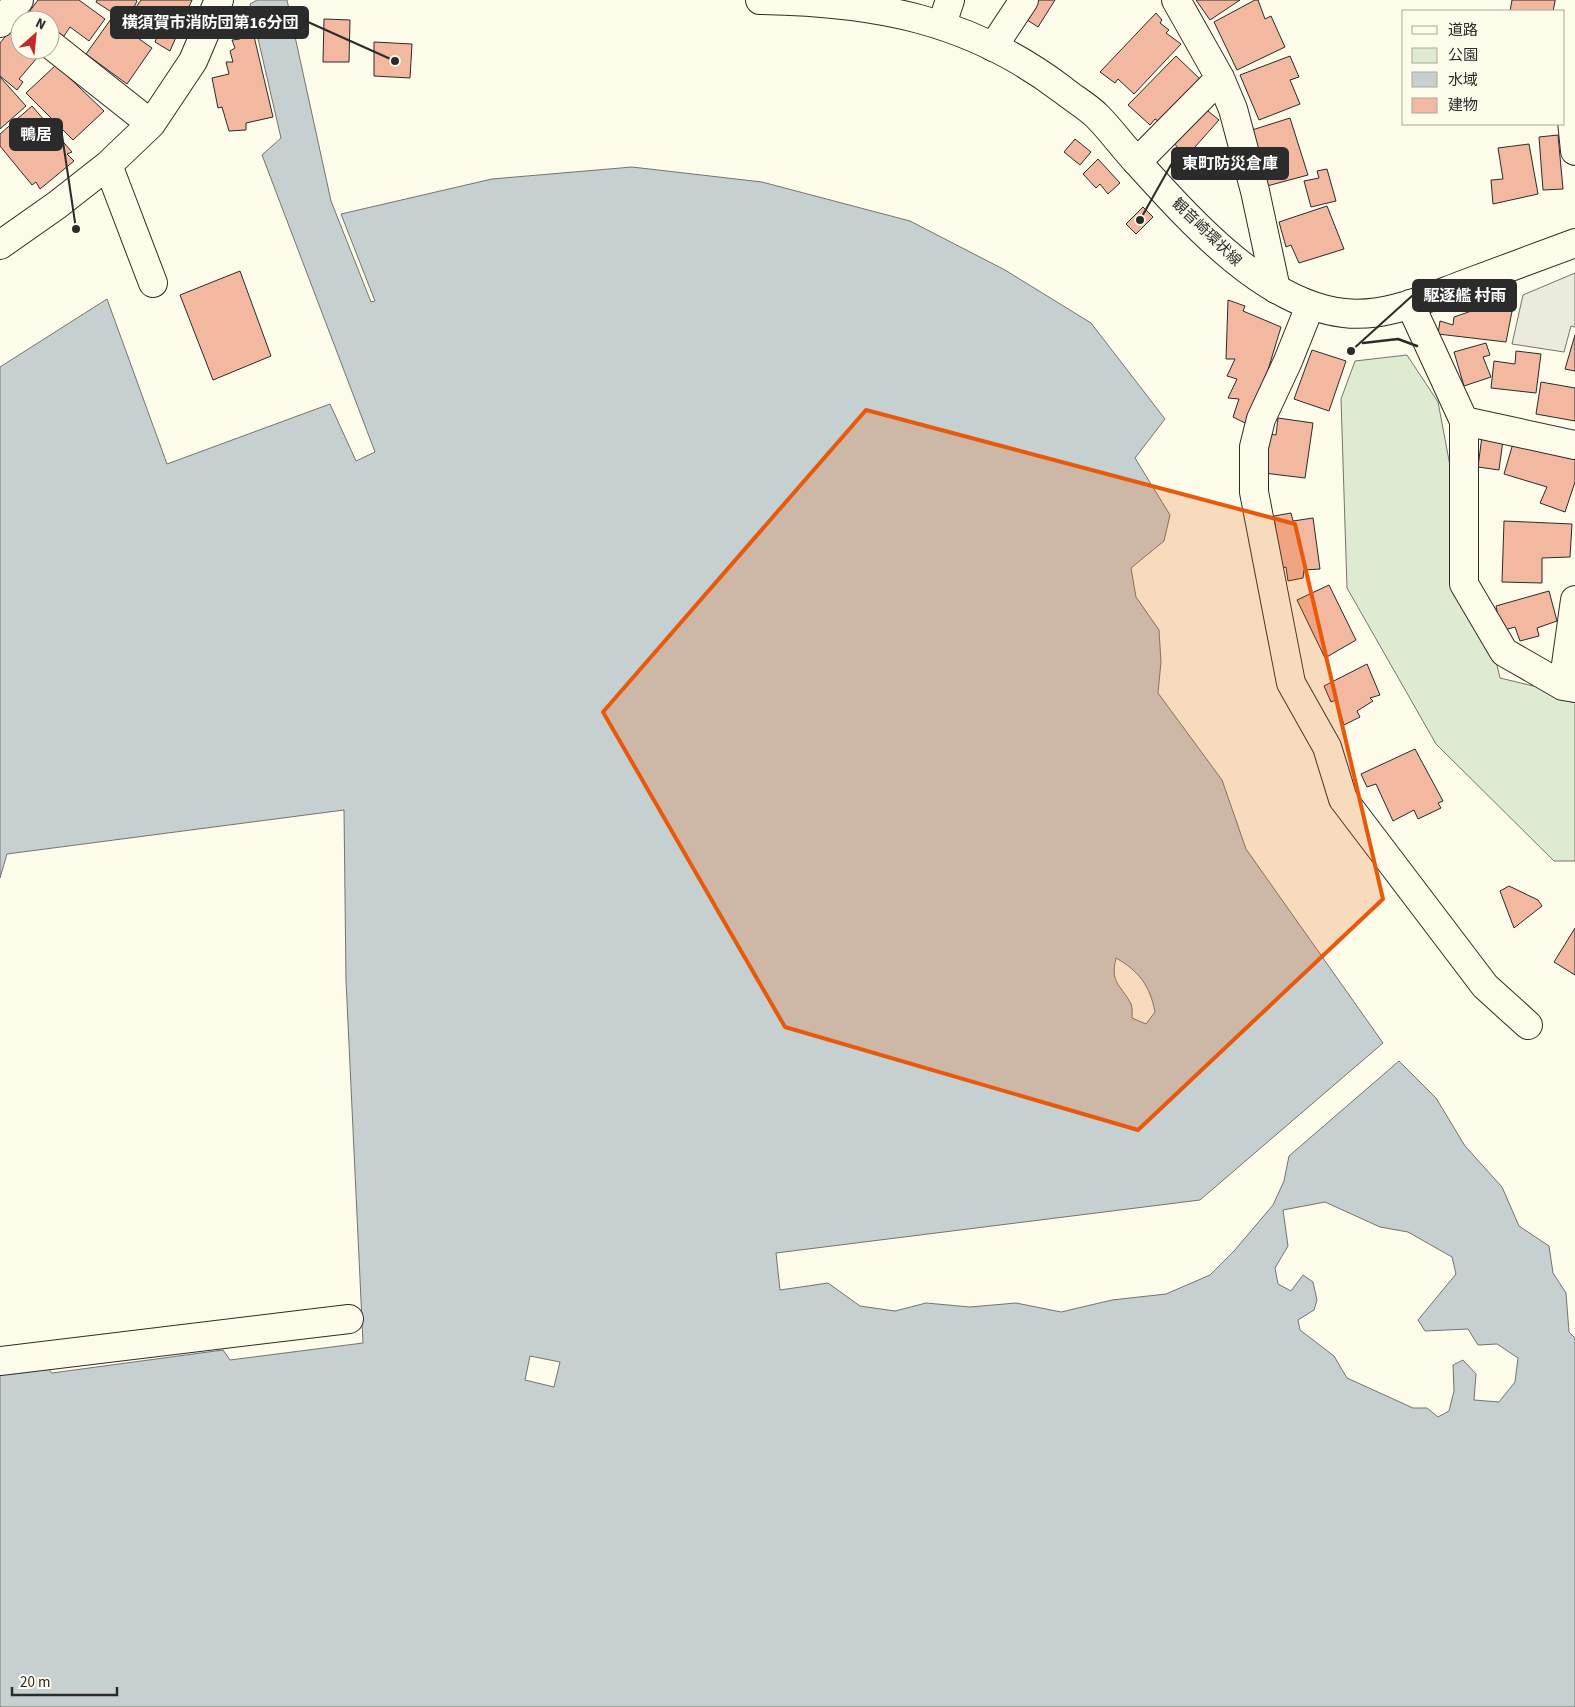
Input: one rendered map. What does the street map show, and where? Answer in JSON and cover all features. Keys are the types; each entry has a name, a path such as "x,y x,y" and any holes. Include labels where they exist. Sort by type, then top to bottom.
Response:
{"street":[{"path":"0,245 58,206 108,165 151,124 193,61 219,0"},
{"name":"観音崎環状線","path":"760,0 900,6 946,12 994,47 1037,70 1096,116 1137,162 1213,240 1254,276 1310,306 1344,314 1373,314 1410,304 1575,243"},
{"path":"994,47 1024,0"},
{"path":"1176,0 1220,78 1233,108 1253,182 1276,289"},
{"path":"1565,26 1570,0"},
{"path":"60,52 151,124"},
{"path":"1565,52 1575,151"},
{"path":"1137,162 1220,78"},
{"path":"108,165 153,283"},
{"path":"1410,304 1464,421 1464,584 1504,652 1569,687 1575,600"},
{"path":"1310,306 1288,361 1261,419 1254,448 1254,492 1291,683 1327,747 1343,800 1485,986 1528,1025"},
{"path":"1464,421 1575,445"},
{"path":"0,1361 349,1319"}],"highlighted area":[{"path":"866,410 1295,524 1383,899 1138,1130 785,1027 603,712"}],"green space":[{"path":"1407,355 1438,402 1451,471 1500,678 1575,696 1575,861 1554,861 1436,744 1347,588 1341,399 1355,361"}],"shaded area":[{"path":"1575,273 1575,327 1571,326 1564,352 1512,344 1523,295"}],"water":[{"path":"257,0 287,0 331,201 371,302 375,301 341,214 492,179 632,167 762,182 910,221 1005,270 1091,323 1165,419 1135,458 1170,515 1164,541 1131,568 1136,597 1159,630 1161,662 1158,693 1222,780 1246,849 1383,1043 1200,1200 776,1253 780,1290 828,1283 860,1306 895,1311 926,1303 970,1307 1016,1303 1061,1312 1112,1300 1166,1294 1210,1275 1234,1251 1273,1205 1284,1181 1289,1156 1399,1061 1436,1098 1465,1146 1502,1187 1519,1226 1549,1246 1553,1273 1566,1293 1569,1332 1575,1338 1575,1707 0,1707 0,1372 46,1366 52,1373 223,1350 230,1360 363,1343 346,980 344,810 7,854 0,878 0,367 107,299 167,464 330,404 356,461 375,452 262,155 281,138 250,4","holes":["1116,958 1131,968 1147,987 1155,1012 1146,1024 1132,1018 1131,1004 1115,978 1114,966","1325,1202 1380,1227 1408,1232 1452,1257 1456,1274 1418,1320 1425,1331 1468,1329 1478,1345 1497,1344 1518,1358 1515,1382 1499,1402 1474,1400 1476,1374 1463,1360 1453,1365 1454,1391 1449,1411 1438,1417 1427,1408 1413,1408 1347,1378 1334,1356 1300,1330 1298,1320 1314,1310 1317,1300 1313,1282 1303,1275 1291,1291 1278,1284 1275,1268 1288,1246 1283,1210","530,1356 560,1362 554,1387 525,1380"]}],"building":[{"path":"38,0 79,0 105,19 89,41 70,27 62,39 60,38 60,10 31,10"},
{"path":"97,0 137,1 127,22 96,2"},
{"path":"141,0 192,0 170,51 155,42 157,37 132,24 136,15 132,13"},
{"path":"1031,0 1055,0 1038,27 1021,16"},
{"path":"1196,0 1240,0 1210,20"},
{"path":"1258,0 1265,19 1271,16 1285,47 1237,70 1214,22"},
{"path":"1512,0 1556,0 1554,10 1510,10"},
{"path":"1156,13 1162,20 1160,23 1169,30 1166,33 1181,44 1134,94 1118,79 1115,83 1100,72"},
{"path":"111,19 152,48 127,84 86,54"},
{"path":"324,19 350,20 349,62 323,62"},
{"path":"10,31 10,60 35,60 19,79 23,82 17,90 0,76 0,43"},
{"path":"253,32 273,117 246,123 246,130 229,131 222,107 218,108 212,78 229,74 226,62 233,62 230,51 235,48 232,40 240,39 240,34"},
{"path":"374,42 412,44 410,78 374,76"},
{"path":"1176,56 1201,80 1160,122 1155,119 1150,125 1128,105"},
{"path":"1290,56 1299,77 1290,80 1300,104 1259,120 1240,75"},
{"path":"56,65 104,111 73,140 26,93"},
{"path":"0,77 26,106 0,129"},
{"path":"32,106 72,152 67,154 74,161 40,189 36,182 32,185 0,146 0,134"},
{"path":"1203,107 1219,120 1186,157 1172,141"},
{"path":"1290,118 1308,175 1267,186 1252,130"},
{"path":"1558,135 1563,189 1543,190 1539,137"},
{"path":"1075,139 1091,152 1080,165 1064,152"},
{"path":"1529,144 1538,194 1493,204 1491,180 1503,179 1498,148"},
{"path":"1098,159 1120,183 1108,194 1100,184 1096,188 1083,174"},
{"path":"1327,169 1336,201 1311,207 1304,181 1319,178 1317,171"},
{"path":"1327,206 1344,249 1299,263 1291,245 1286,247 1279,222"},
{"path":"1143,207 1153,217 1136,234 1126,224"},
{"path":"240,271 271,356 213,380 180,295"},
{"path":"1515,296 1506,342 1438,334 1440,321 1453,325 1454,317"},
{"path":"1228,300 1245,306 1243,311 1281,327 1251,426 1233,417 1239,399 1228,398 1237,379 1227,376 1235,359 1226,359"},
{"path":"1575,335 1575,371 1565,369"},
{"path":"1486,343 1490,355 1483,357 1491,377 1464,386 1454,352"},
{"path":"1312,350 1346,361 1329,411 1294,399"},
{"path":"1516,351 1541,354 1536,393 1491,388 1494,361 1515,364"},
{"path":"1541,382 1575,388 1575,421 1536,414"},
{"path":"1278,418 1313,423 1305,478 1264,473 1270,434 1276,435"},
{"path":"1482,436 1503,440 1499,470 1478,467"},
{"path":"1514,440 1575,459 1575,482 1565,512 1540,503 1547,487 1504,474"},
{"path":"1291,513 1293,521 1313,518 1320,569 1304,570 1303,578 1288,581 1286,567 1276,570 1271,535 1276,534 1274,516"},
{"path":"1504,521 1572,524 1570,557 1542,558 1542,583 1502,582"},
{"path":"1329,585 1356,640 1325,658 1297,600"},
{"path":"1549,591 1557,621 1537,628 1539,636 1520,641 1515,627 1501,631 1496,606"},
{"path":"1367,664 1380,695 1370,698 1373,701 1357,711 1360,717 1344,725 1336,700 1331,702 1324,686"},
{"path":"1415,749 1443,801 1438,803 1441,808 1418,819 1414,810 1393,821 1376,784 1367,787 1361,774"},
{"path":"1509,886 1538,900 1542,906 1514,928 1500,891"},
{"path":"1575,928 1575,975 1554,962"}],"wall":[{"path":"1363,343 1398,339 1417,346"}],"place":[{"name":"横須賀市消防団第16分団","path":"395,61"},
{"name":"東町防災倉庫","path":"1140,220"},
{"name":"鴨居","path":"76,229"},
{"name":"駆逐艦 村雨","path":"1351,351"}]}
